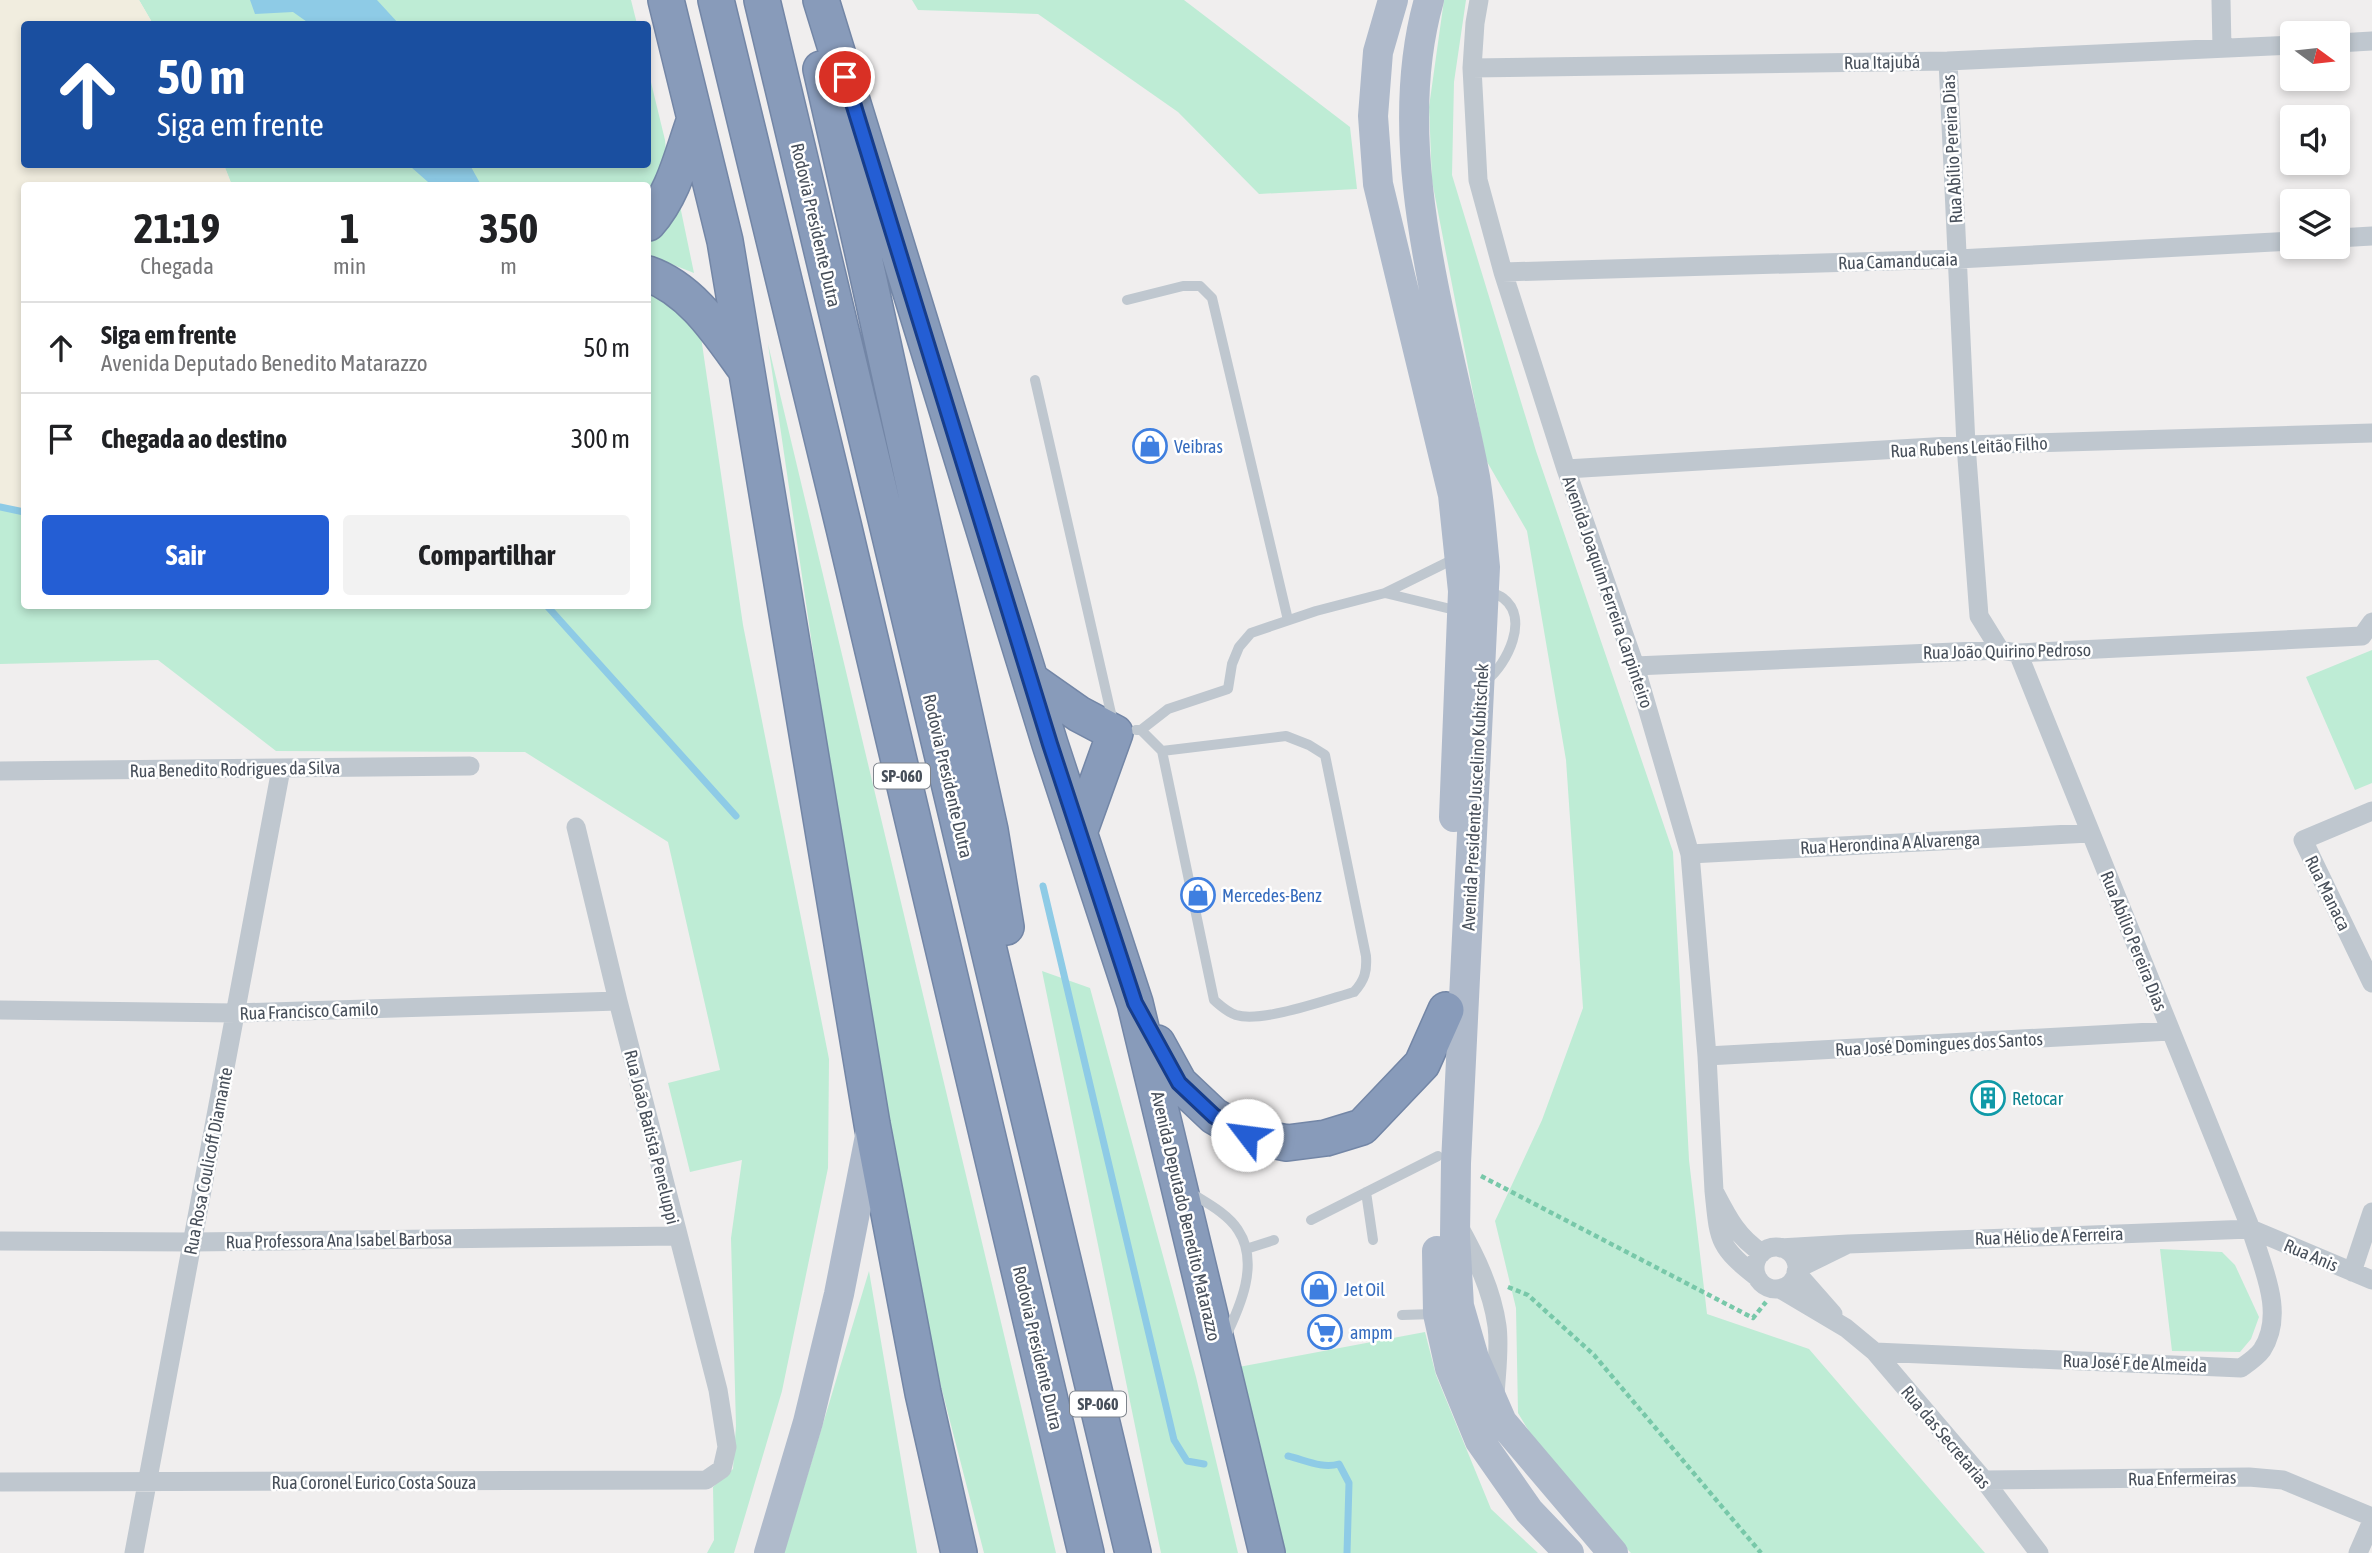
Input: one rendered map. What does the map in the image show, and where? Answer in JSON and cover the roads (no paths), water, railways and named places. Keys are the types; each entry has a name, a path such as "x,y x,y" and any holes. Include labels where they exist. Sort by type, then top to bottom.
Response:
{"highway":[{"path":"666,0 725,241 873,1124 923,1392 959,1553"},
{"name":"Rodovia Presidente Dutra","path":"716,0 1086,1553"},
{"name":"Rodovia Presidente Dutra","path":"762,0 1133,1553"},
{"path":"805,0 990,830 1062,1255"},
{"name":"Avenida Deputado Benedito Matarazzo","path":"821,0 1079,833 1135,1003 1267,1553"},
{"path":"651,220 661,208 676,175 695,119"},
{"path":"651,275 667,281 685,295 720,334 748,373"},
{"path":"1032,681 1079,714 1128,731 1079,833"},
{"path":"1135,1003 1179,1083 1214,1116 1247,1135 1287,1143 1326,1138 1362,1127 1422,1064 1446,1010"}],"main road":[{"name":"Avenida Presidente Juscelino Kubitschek","path":"1393,0 1378,52 1373,116 1378,184 1453,495 1459,556 1470,597 1481,684 1447,1160 1436,1192 1438,1314 1450,1368 1480,1441 1530,1511 1569,1553"},
{"name":"Avenida Presidente Juscelino Kubitschek","path":"1429,0 1420,32 1413,108 1418,188 1438,307 1475,480 1485,567 1470,597 1446,1010 1447,1160 1455,1219 1459,1306 1474,1358 1502,1422 1613,1553"},
{"path":"769,1553 808,1422 830,1332 873,1124"}],"street":[{"name":"Avenida Joaquim Ferreira Carpinteiro","path":"1479,0 1472,68 1478,180 1503,272 1566,469 1635,666 1690,854 1719,1234 1732,1258 1757,1277"},
{"path":"2221,0 2221,48"},
{"path":"2350,42 2372,41"},
{"name":"Rua Itajubá","path":"1472,68 1948,61 2280,46"},
{"name":"Rua Abílio Pereira Dias","path":"1948,61 1966,446 1979,616 2009,651 2090,833 2251,1229"},
{"path":"2350,237 2372,236"},
{"name":"Rua Camanducaia","path":"1503,272 1958,259 2280,242"},
{"name":"Rua Rubens Leitão Filho","path":"1566,469 1966,446 2372,433"},
{"name":"Rua João Quirino Pedroso","path":"1635,666 2362,636 2372,622"},
{"name":"Rua Benedito Rodrigues da Silva","path":"0,771 470,766"},
{"name":"Rua Rosa Coulicoff Diamante","path":"135,1553 281,769"},
{"name":"Rua Manaca","path":"2372,811 2303,840 2372,983"},
{"name":"Rua João Batista Peneluppi","path":"576,827 718,1390 727,1447"},
{"name":"Rua Herondina A Alvarenga","path":"1690,854 2090,833"},
{"name":"Rua Francisco Camilo","path":"0,1010 236,1013 618,1001"},
{"name":"Rua José Domingues dos Santos","path":"1707,1056 2170,1031"},
{"name":"Avenida Joaquim Ferreira Carpinteiro","path":"1714,1191 1733,1227 1746,1242 1771,1250"},
{"path":"2352,1272 2372,1212"},
{"path":"1455,1219 1484,1278 1492,1301 1498,1329 1495,1405"},
{"name":"Rua Hélio de A Ferreira","path":"1771,1250 1848,1244 2251,1229"},
{"name":"Rua Anis","path":"2251,1229 2372,1280"},
{"name":"Rua José F de Almeida","path":"1875,1352 2241,1368 2260,1352 2273,1328 2272,1298 2251,1229"},
{"name":"Rua Professora Ana Isabel Barbosa","path":"0,1241 193,1242 678,1236"},
{"name":"Rua Hélio de A Ferreira","path":"1796,1271 1848,1244"},
{"path":"1771,1250 1794,1258 1796,1271 1792,1282 1776,1289 1766,1287 1757,1277 1755,1264 1771,1250"},
{"name":"Rua das Secretarias","path":"1796,1271 1846,1328 1875,1352 1984,1480 2039,1553"},
{"name":"Rua das Secretarias","path":"1776,1289 1846,1328"},
{"name":"Rua Coronel Eurico Costa Souza","path":"0,1482 706,1480 722,1469 727,1447"},
{"name":"Rua Enfermeiras","path":"1984,1480 2249,1477 2283,1480 2372,1519"},
{"path":"2358,1553 2372,1519"}],"lane":[{"path":"1127,300 1183,286 1200,286 1212,298 1288,620"},
{"path":"1035,380 1128,731 1162,751 1286,736 1325,755 1366,956 1367,971 1362,984 1354,992 1257,1018 1226,1011 1214,1000 1162,751"},
{"path":"1128,731 1168,709 1228,689 1232,664 1239,647 1251,633 1385,593 1459,556"},
{"path":"1385,593 1470,597"},
{"path":"1311,1220 1366,1192 1447,1160"},
{"path":"1179,1185 1222,1213 1238,1230 1246,1249 1247,1276 1237,1313 1219,1351"},
{"path":"1366,1192 1373,1240"},
{"path":"1246,1249 1273,1240"},
{"path":"1402,1315 1438,1314"}],"water":[{"path":"250,0 377,0 396,21 306,21 293,12 255,14"},
{"path":"417,168 472,168 479,182 434,182"}],"waterway":[{"path":"418,168 433,182"},
{"path":"0,507 21,511"},
{"path":"550,609 736,816"},
{"path":"1043,886 1174,1440 1187,1461 1204,1464"},
{"path":"1288,1456 1320,1465 1339,1464 1349,1483 1347,1553"}],"place":[{"name":"Veibras","path":"1150,446"},
{"name":"Mercedes-Benz","path":"1198,895"},
{"name":"Retocar","path":"1988,1098"},
{"name":"Jet Oil","path":"1319,1289"},
{"name":"ampm","path":"1325,1332"}]}
